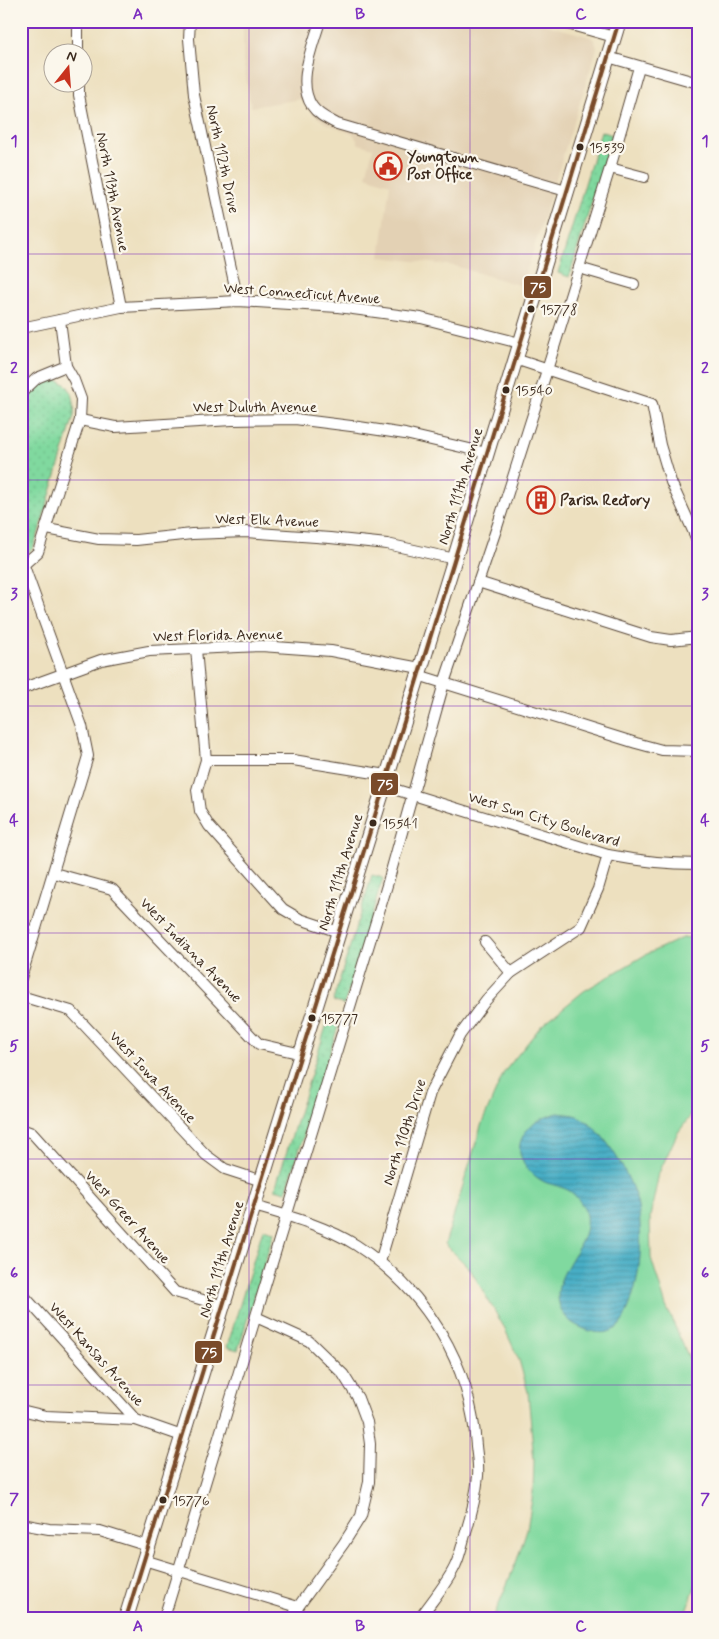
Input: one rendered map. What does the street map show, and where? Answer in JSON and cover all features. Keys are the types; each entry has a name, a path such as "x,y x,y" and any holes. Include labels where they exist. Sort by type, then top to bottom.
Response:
{"street":[{"path":"78,21 78,42"},
{"name":"North 112th Drive","path":"190,21 189,38 194,95 238,301"},
{"path":"320,21 306,74 305,87 312,105 323,117 337,124 566,191"},
{"path":"557,21 614,37"},
{"name":"North 111th Avenue","path":"126,1618 488,453 619,21"},
{"path":"608,57 698,83"},
{"path":"164,1618 388,882 444,683 547,370 610,168 639,66"},
{"name":"North 113th Avenue","path":"79,92 120,307"},
{"path":"610,168 644,177"},
{"path":"579,268 634,284"},
{"name":"West Connecticut Avenue","path":"21,328 120,307 238,301 338,307 421,318 520,343"},
{"path":"21,978 88,756 84,732 64,673 23,566 38,552 47,529 80,420 81,399 66,366 60,320"},
{"path":"515,360 652,404 660,445 671,482 698,542"},
{"path":"21,393 37,378 66,366"},
{"name":"West Duluth Avenue","path":"80,420 115,427 224,420 295,420 360,426 488,453"},
{"name":"West Elk Avenue","path":"47,529 99,538 136,540 192,534 246,532 330,538 387,544 455,559"},
{"path":"478,582 651,636 671,640 698,637"},
{"name":"West Florida Avenue","path":"21,689 101,660 149,651 262,646 331,651 419,672 444,683 636,743 662,750 698,751"},
{"path":"196,648 206,760 198,790 200,811 209,826 284,909 300,919 339,932"},
{"name":"West Sun City Boulevard","path":"206,760 293,760 386,780 413,795 608,854 641,861 698,864"},
{"name":"North 110th Drive","path":"380,1262 430,1093 460,1035 486,1000 512,973 581,927 598,889 608,854"},
{"name":"West Indiana Avenue","path":"54,873 112,889 259,1044 302,1054"},
{"path":"485,942 512,973"},
{"name":"West Iowa Avenue","path":"21,996 71,1011 206,1155 225,1168 262,1181"},
{"name":"West Greer Avenue","path":"21,1129 32,1133 175,1292 224,1306"},
{"path":"254,1206 328,1231 356,1245 380,1262 410,1290 446,1339 466,1385 475,1426 478,1475 472,1512 456,1565 420,1618"},
{"name":"West Kansas Avenue","path":"21,1296 31,1304 136,1420 182,1436"},
{"path":"256,1317 309,1341 343,1374 358,1398 366,1422 370,1444 369,1482 361,1516 292,1618"},
{"path":"21,1410 46,1416 136,1420"},
{"path":"21,1524 49,1529 100,1531 148,1546"},
{"path":"144,1560 298,1607"}],"shaded area":[{"path":"243,21 532,21 591,37 595,41 597,48 522,286 455,266 380,257 390,184 366,176 373,148 359,144 354,135 325,123 312,113 301,99 251,107 243,60"}],"green space":[{"path":"601,131 612,135 569,277 558,273"},
{"path":"50,379 63,383 71,391 74,403 74,416 37,538 33,548 21,560 21,410 31,390"},
{"path":"372,875 383,878 344,1005 333,1001"},
{"path":"698,936 698,1106 677,1134 659,1173 650,1217 651,1258 666,1306 698,1384 698,1580 683,1618 493,1618 517,1560 527,1529 533,1493 534,1461 528,1392 519,1360 504,1327 470,1269 445,1244 482,1123 504,1072 541,1026 584,991 645,955 682,938"},
{"path":"330,1014 341,1017 286,1192 275,1189"},
{"path":"263,1229 274,1232 238,1350 227,1347"}],"water":[{"path":"558,1113 580,1117 592,1125 601,1135 618,1158 631,1185 638,1207 640,1255 637,1278 628,1310 622,1323 615,1329 607,1332 590,1331 582,1328 567,1318 560,1307 558,1294 560,1282 584,1236 586,1224 584,1208 576,1196 568,1190 547,1183 535,1176 525,1165 520,1152 522,1138 528,1129 542,1119"}],"transit line":[{"name":"75","path":"126,1618 453,564 619,21"}],"place":[{"name":"15539","path":"580,147"},
{"name":"Youngtown Post Office","path":"388,166"},
{"name":"15778","path":"531,309"},
{"name":"15540","path":"506,390"},
{"name":"Parish Rectory","path":"541,500"},
{"name":"15541","path":"373,823"},
{"name":"15777","path":"312,1018"},
{"name":"15776","path":"163,1500"}]}
